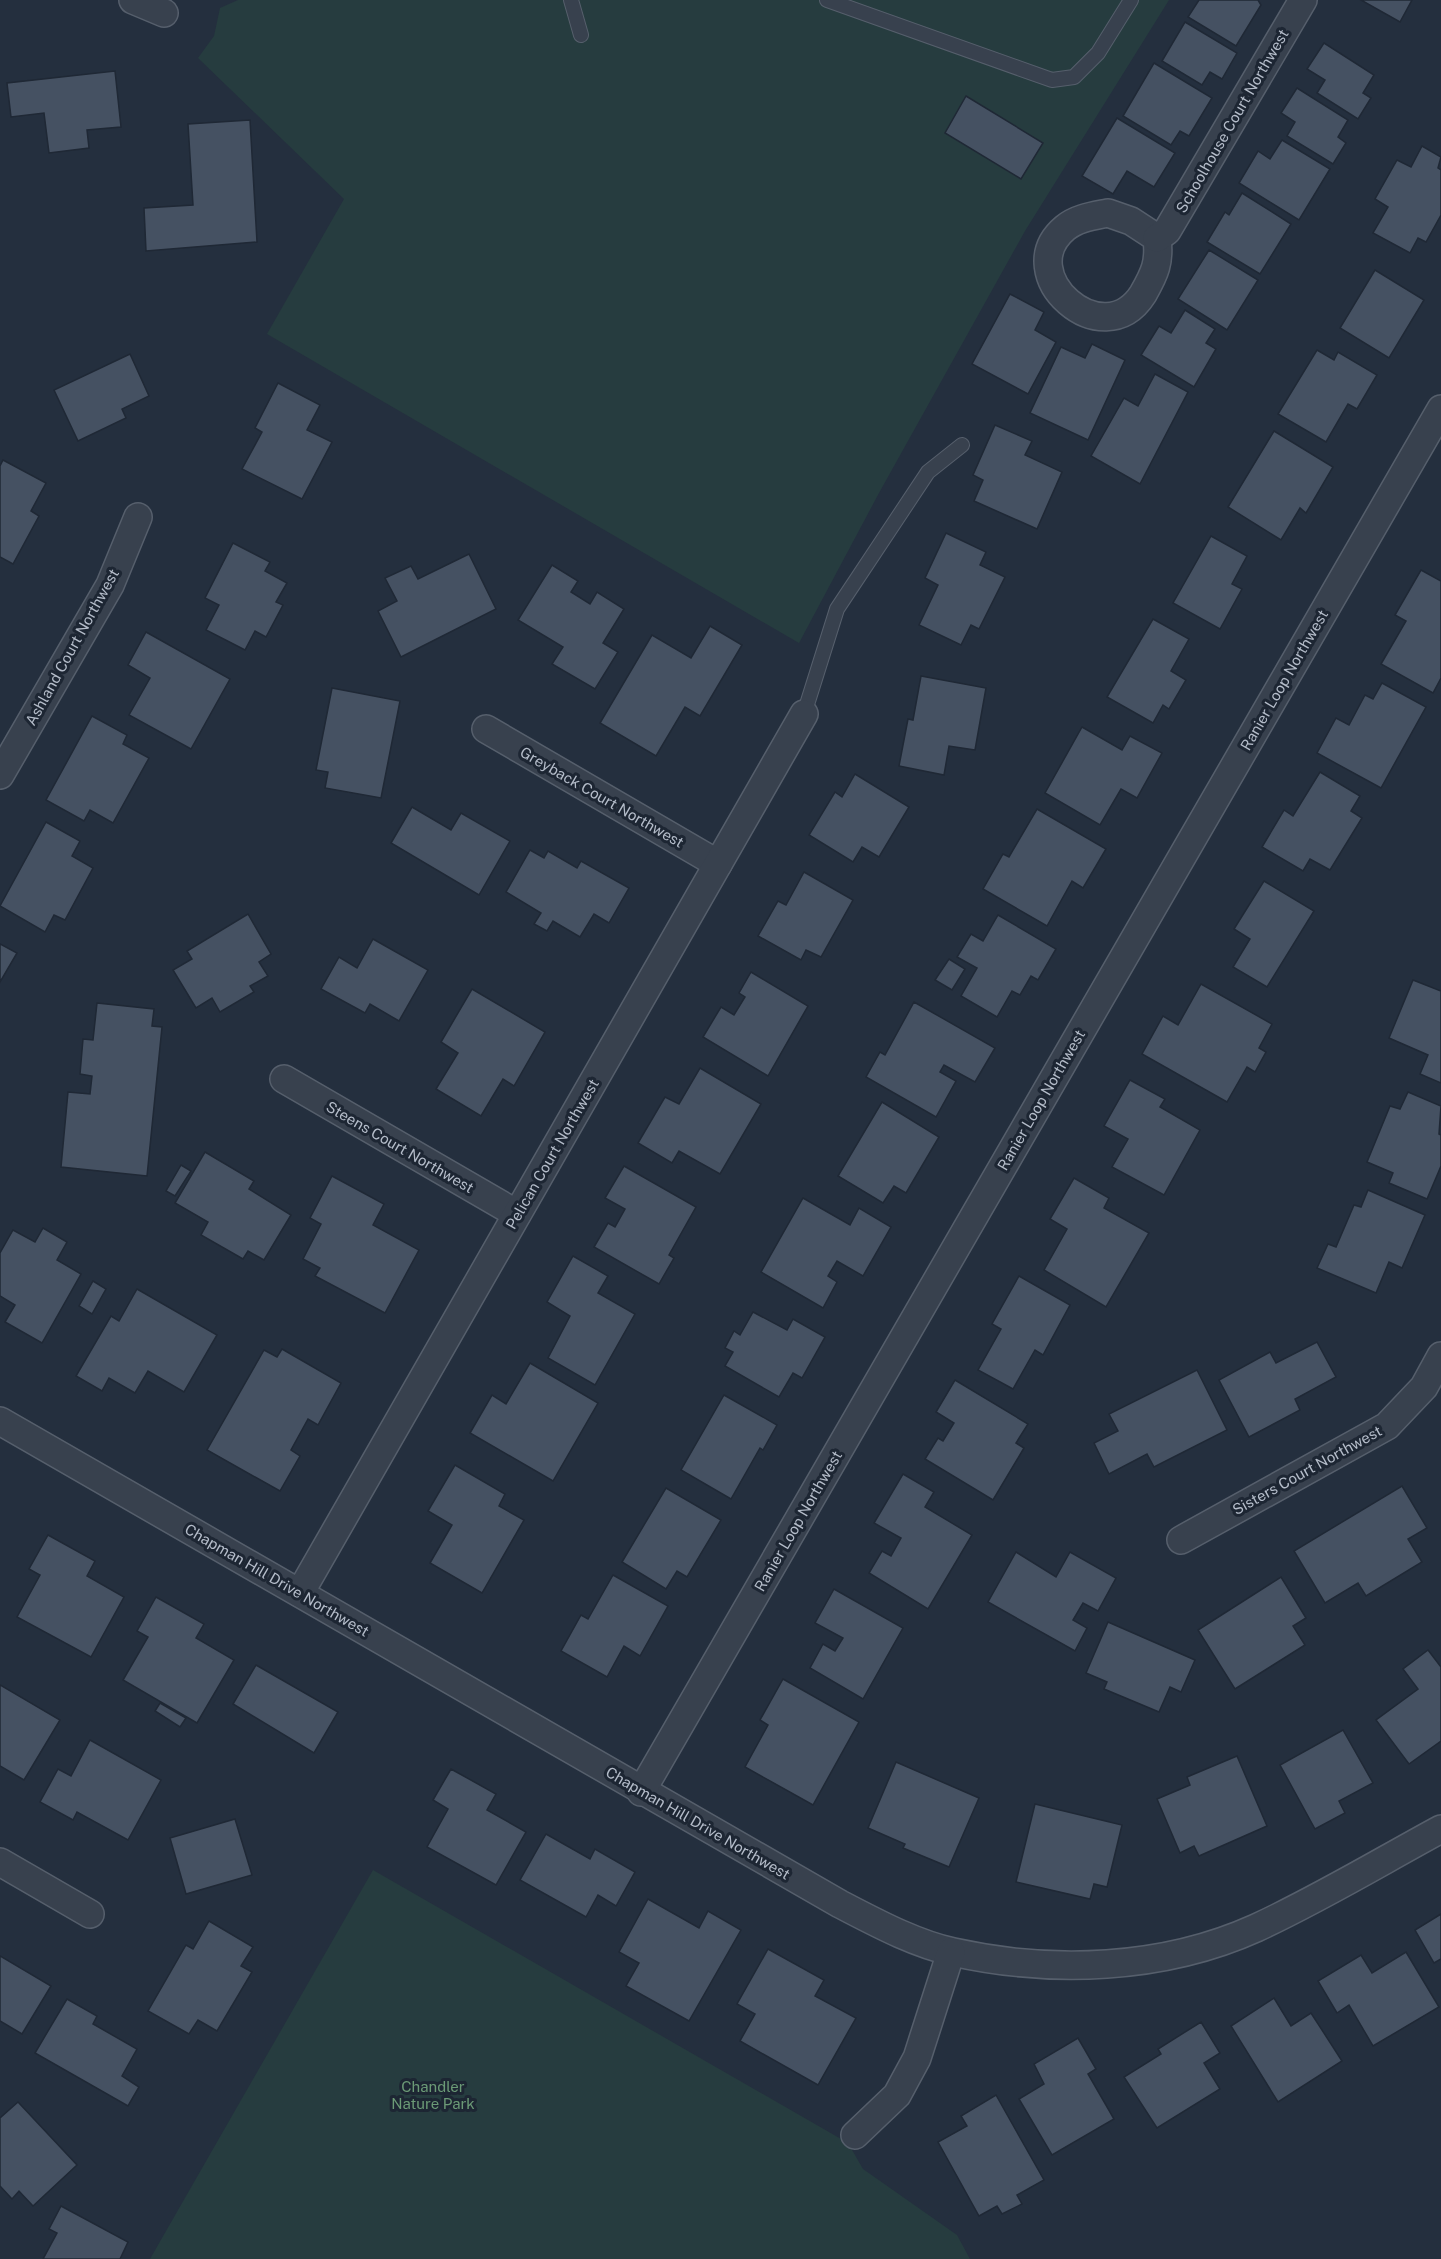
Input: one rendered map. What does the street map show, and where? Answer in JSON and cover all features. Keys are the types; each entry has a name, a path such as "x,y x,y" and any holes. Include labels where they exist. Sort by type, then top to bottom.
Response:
{"street":[{"path":"134,0 164,13"},
{"name":"Schoolhouse Court Northwest","path":"1157,238 1167,231 1303,0"},
{"name":"Ranier Loop Northwest","path":"641,1792 1441,409"},
{"name":"Ashland Court Northwest","path":"0,775 110,585 138,517"},
{"name":"Pelican Court Northwest","path":"300,1593 804,714"},
{"name":"Greyback Court Northwest","path":"486,729 718,864"},
{"name":"Steens Court Northwest","path":"284,1079 517,1214"},
{"name":"Sisters Court Northwest","path":"1181,1540 1388,1426 1424,1387 1441,1356"},
{"name":"Chapman Hill Drive Northwest","path":"0,1421 641,1792 840,1904 892,1930 951,1952 1012,1962 1060,1966 1138,1961 1197,1948 1256,1928 1441,1829"},
{"path":"0,1862 90,1914"},
{"path":"855,2135 897,2095 912,2067 951,1952"}],"lane":[{"path":"571,0 581,35"},
{"path":"827,0 1052,80 1074,77 1098,53 1131,0"},
{"path":"804,714 837,609 928,472 962,444"}],"green space":[{"path":"238,0 1169,0 1025,231 879,493 799,643 267,334 344,199 198,58 214,36 220,8"},
{"name":"Chandler Nature Park","path":"373,1870 848,2143 863,2169 957,2235 970,2259 150,2259"}],"building":[{"path":"1199,0 1258,0 1261,5 1236,46 1188,17"},
{"path":"1361,0 1412,0 1400,22"},
{"path":"1185,22 1237,53 1222,79 1210,72 1202,85 1162,61"},
{"path":"1324,43 1374,75 1363,93 1371,98 1358,119 1317,93 1325,80 1307,69"},
{"path":"1154,63 1212,98 1189,136 1180,131 1171,145 1123,116"},
{"path":"115,71 121,127 87,130 89,148 49,153 44,113 11,117 7,83"},
{"path":"1297,88 1348,120 1338,137 1346,143 1333,164 1287,136 1295,122 1281,113"},
{"path":"966,96 1043,143 1021,179 945,133"},
{"path":"1117,118 1175,153 1154,187 1127,171 1113,194 1082,176"},
{"path":"250,120 257,242 146,251 144,208 193,205 188,124"},
{"path":"1282,140 1330,169 1299,220 1239,183 1258,151 1270,159"},
{"path":"1422,146 1441,157 1438,168 1441,170 1441,215 1426,242 1418,238 1410,253 1373,233 1388,207 1375,199 1397,160 1411,167"},
{"path":"1242,193 1291,224 1260,274 1207,242 1225,212 1229,215"},
{"path":"1209,250 1258,280 1227,330 1178,299"},
{"path":"1375,270 1424,300 1389,358 1340,328"},
{"path":"1010,294 1044,312 1035,330 1056,342 1028,394 972,364"},
{"path":"1185,310 1215,329 1206,343 1216,349 1194,387 1141,355 1159,326 1171,333"},
{"path":"1092,344 1125,360 1088,440 1030,413 1061,347 1085,358"},
{"path":"1317,350 1334,360 1338,352 1377,375 1357,409 1348,404 1326,442 1278,414"},
{"path":"130,354 149,396 122,409 126,418 78,441 54,390"},
{"path":"1155,374 1188,392 1140,484 1091,456 1124,398 1138,406"},
{"path":"278,383 320,405 307,430 332,442 302,499 242,469 262,432 255,428"},
{"path":"995,425 1032,441 1025,455 1062,472 1037,529 974,501 983,480 973,475"},
{"path":"1274,431 1333,467 1306,513 1300,508 1281,540 1228,507"},
{"path":"3,460 46,483 31,511 39,516 13,564 0,557 0,466"},
{"path":"946,533 986,552 980,565 1005,577 979,629 971,625 961,645 919,625 938,585 925,578"},
{"path":"1211,536 1247,556 1232,584 1242,589 1220,629 1173,603"},
{"path":"233,543 270,562 265,571 287,583 276,602 283,605 266,637 255,631 245,650 206,630 219,605 205,598"},
{"path":"469,554 496,609 401,657 378,611 397,601 385,578 411,566 418,579"},
{"path":"552,565 578,581 571,592 590,604 597,592 624,609 603,643 618,652 595,689 552,664 563,647 518,620"},
{"path":"1421,570 1441,581 1441,678 1433,693 1381,664 1406,621 1395,615"},
{"path":"1153,619 1189,639 1171,671 1186,680 1169,709 1163,705 1153,723 1107,697"},
{"path":"710,626 742,645 700,716 685,707 656,756 600,723 652,635 691,658"},
{"path":"146,632 230,679 191,749 129,715 150,678 128,665"},
{"path":"921,676 986,688 975,750 949,746 944,775 899,766 908,719 913,720"},
{"path":"1382,683 1426,707 1381,788 1317,753 1336,718 1349,725 1365,695 1373,699"},
{"path":"332,688 400,701 381,798 325,788 328,772 316,770"},
{"path":"92,716 127,735 123,744 149,758 113,823 90,810 84,821 46,800"},
{"path":"1082,727 1122,750 1130,736 1162,753 1137,798 1121,789 1100,825 1045,793"},
{"path":"1320,772 1360,796 1351,811 1362,818 1330,870 1310,859 1303,871 1262,847 1284,810 1293,816"},
{"path":"855,774 909,807 879,857 862,847 853,862 809,835 835,792 842,797"},
{"path":"412,807 451,830 461,813 510,841 479,895 391,843"},
{"path":"1037,809 1106,849 1083,888 1072,881 1047,926 983,889 1003,854 1009,857"},
{"path":"46,822 80,841 72,856 93,868 65,920 54,915 45,932 0,906"},
{"path":"530,850 544,858 548,851 577,868 581,861 629,888 609,923 594,914 580,937 553,921 547,931 534,924 541,913 506,892"},
{"path":"804,872 853,900 821,957 806,950 801,960 758,936 778,901 786,905"},
{"path":"1264,881 1314,911 1267,987 1233,967 1250,939 1234,929"},
{"path":"248,914 271,954 259,962 268,976 250,986 254,992 220,1012 212,998 196,1008 173,970 192,959 187,951"},
{"path":"998,915 1056,949 1038,980 1031,976 1020,995 1012,991 997,1017 961,996 977,968 957,957 971,934 983,941"},
{"path":"373,939 428,970 399,1021 370,1004 365,1013 321,989 339,957 357,968"},
{"path":"0,944 17,953 0,982"},
{"path":"949,959 965,969 952,990 935,980"},
{"path":"751,972 808,1006 768,1076 703,1037 721,1007 734,1015 745,997 739,993"},
{"path":"1413,980 1441,991 1441,1083 1420,1074 1428,1055 1389,1038"},
{"path":"1201,984 1272,1024 1259,1048 1266,1052 1255,1072 1247,1067 1227,1102 1142,1054 1163,1016 1178,1025"},
{"path":"472,989 545,1032 514,1086 503,1079 481,1116 436,1089 458,1053 441,1042"},
{"path":"914,1002 995,1048 975,1082 944,1065 940,1072 956,1081 936,1117 866,1077 880,1052 885,1055"},
{"path":"97,1003 154,1009 152,1026 162,1027 147,1176 61,1167 68,1092 90,1094 92,1076 80,1074 83,1039 93,1040"},
{"path":"700,1068 761,1104 720,1174 679,1151 672,1163 638,1143 665,1097 679,1104"},
{"path":"1130,1080 1165,1099 1160,1107 1200,1130 1164,1195 1112,1167 1128,1139 1104,1126"},
{"path":"1408,1092 1441,1106 1439,1134 1441,1135 1441,1166 1427,1199 1389,1183 1393,1173 1367,1162 1390,1106 1400,1109"},
{"path":"882,1102 939,1137 906,1193 894,1186 883,1203 838,1176"},
{"path":"205,1152 254,1181 249,1189 291,1215 264,1260 248,1251 243,1259 201,1235 208,1222 175,1203"},
{"path":"181,1165 191,1171 175,1196 166,1191"},
{"path":"624,1166 696,1207 669,1255 674,1258 659,1284 594,1247 608,1223 615,1227 625,1209 605,1198"},
{"path":"332,1176 384,1204 373,1225 419,1250 385,1313 315,1276 320,1268 303,1259 321,1224 310,1218"},
{"path":"1074,1178 1109,1198 1104,1208 1149,1233 1106,1307 1044,1270 1067,1229 1050,1219"},
{"path":"1368,1190 1425,1215 1402,1268 1389,1262 1376,1293 1317,1268 1328,1244 1336,1247 1354,1205 1361,1207"},
{"path":"803,1198 850,1225 859,1208 891,1227 863,1276 837,1261 828,1276 837,1282 823,1308 761,1272"},
{"path":"43,1228 67,1242 57,1260 81,1274 42,1343 5,1322 15,1305 0,1296 0,1253 13,1230 35,1242"},
{"path":"573,1256 608,1276 598,1293 635,1314 595,1385 548,1358 570,1316 547,1302"},
{"path":"1019,1276 1070,1305 1043,1355 1035,1350 1013,1389 978,1370 1001,1329 992,1324"},
{"path":"93,1281 106,1289 92,1314 79,1306"},
{"path":"137,1289 217,1335 184,1392 148,1371 135,1393 109,1378 102,1391 76,1376 111,1316 119,1321"},
{"path":"753,1312 787,1330 793,1319 825,1337 802,1378 793,1373 779,1397 725,1366 733,1352 725,1348 734,1331 740,1335"},
{"path":"1317,1342 1336,1377 1295,1399 1300,1410 1249,1437 1219,1380 1270,1352 1276,1363"},
{"path":"282,1349 341,1383 318,1425 308,1419 291,1450 300,1456 280,1491 207,1450 264,1350 277,1357"},
{"path":"530,1363 598,1403 553,1481 470,1433 492,1395 506,1404"},
{"path":"1197,1370 1227,1430 1154,1467 1147,1454 1109,1474 1094,1443 1118,1431 1109,1414"},
{"path":"955,1380 1028,1424 1016,1443 1024,1448 993,1500 925,1459 938,1438 943,1441 954,1423 936,1412"},
{"path":"724,1395 777,1425 763,1450 760,1448 731,1499 681,1470"},
{"path":"455,1465 505,1494 499,1506 524,1520 482,1593 430,1563 452,1525 428,1511"},
{"path":"903,1474 934,1492 925,1507 972,1535 928,1609 869,1573 882,1551 891,1556 901,1538 874,1523"},
{"path":"1402,1486 1427,1528 1408,1539 1422,1562 1366,1596 1358,1583 1325,1603 1294,1551"},
{"path":"666,1488 721,1520 687,1577 677,1571 666,1589 622,1562"},
{"path":"48,1535 95,1561 87,1576 124,1597 91,1657 17,1617 40,1575 29,1569"},
{"path":"1016,1552 1056,1577 1070,1552 1116,1578 1098,1611 1083,1603 1073,1620 1087,1628 1075,1651 988,1602"},
{"path":"613,1575 668,1606 640,1656 624,1646 607,1677 561,1651 581,1615 588,1619"},
{"path":"1281,1577 1306,1618 1293,1626 1305,1645 1235,1689 1198,1630"},
{"path":"834,1589 903,1628 863,1699 810,1668 823,1644 835,1651 843,1638 815,1623"},
{"path":"156,1597 204,1624 196,1638 234,1660 197,1723 123,1680 148,1637 137,1631"},
{"path":"1108,1622 1195,1660 1181,1692 1170,1687 1159,1712 1104,1689 1107,1682 1086,1673"},
{"path":"1428,1650 1441,1667 1441,1741 1409,1764 1376,1720 1418,1689 1403,1669"},
{"path":"256,1665 338,1712 314,1753 233,1704"},
{"path":"783,1679 859,1722 813,1805 745,1767 768,1725 760,1720"},
{"path":"0,1685 60,1720 24,1780 0,1766"},
{"path":"160,1703 186,1718 180,1727 155,1711"},
{"path":"1343,1730 1373,1783 1339,1801 1345,1813 1315,1829 1280,1765"},
{"path":"90,1740 161,1780 128,1840 77,1812 73,1820 40,1802 58,1769 71,1776"},
{"path":"1237,1756 1267,1826 1199,1856 1194,1846 1180,1853 1157,1799 1190,1785 1187,1777"},
{"path":"896,1762 979,1798 949,1867 903,1848 905,1844 868,1828"},
{"path":"451,1769 496,1794 487,1810 526,1832 496,1885 427,1847 448,1809 433,1800"},
{"path":"1035,1804 1122,1825 1107,1887 1094,1884 1090,1899 1016,1882"},
{"path":"235,1819 252,1875 186,1894 170,1838"},
{"path":"546,1834 590,1859 595,1849 635,1872 616,1906 598,1895 586,1917 520,1880"},
{"path":"648,1899 699,1928 708,1911 741,1930 689,2021 626,1986 639,1963 619,1952"},
{"path":"1441,1914 1441,1959 1434,1963 1415,1930"},
{"path":"209,1921 253,1947 241,1966 252,1972 217,2031 198,2020 189,2034 148,2011 186,1945 193,1949"},
{"path":"768,1949 824,1980 815,1996 856,2018 818,2085 740,2041 755,2014 737,2004"},
{"path":"1406,1952 1439,2007 1373,2046 1349,2005 1337,2013 1318,1981 1361,1955 1372,1973"},
{"path":"0,1956 51,1986 22,2034 0,2021"},
{"path":"1274,1998 1291,2026 1311,2013 1342,2061 1278,2102 1231,2026"},
{"path":"67,1999 97,2016 93,2024 137,2049 122,2076 139,2087 128,2106 35,2053"},
{"path":"1201,2022 1220,2053 1204,2063 1220,2089 1157,2128 1124,2077 1161,2054 1158,2049"},
{"path":"1078,2038 1096,2069 1088,2074 1114,2119 1052,2155 1019,2099 1044,2084 1034,2064"},
{"path":"996,2095 1044,2180 1017,2195 1022,2204 1002,2214 997,2206 979,2216 938,2142 967,2126 961,2116"},
{"path":"18,2102 77,2165 33,2206 19,2191 12,2199 0,2186 0,2118"},
{"path":"61,2206 128,2242 120,2259 43,2259 57,2233 49,2229"}]}
